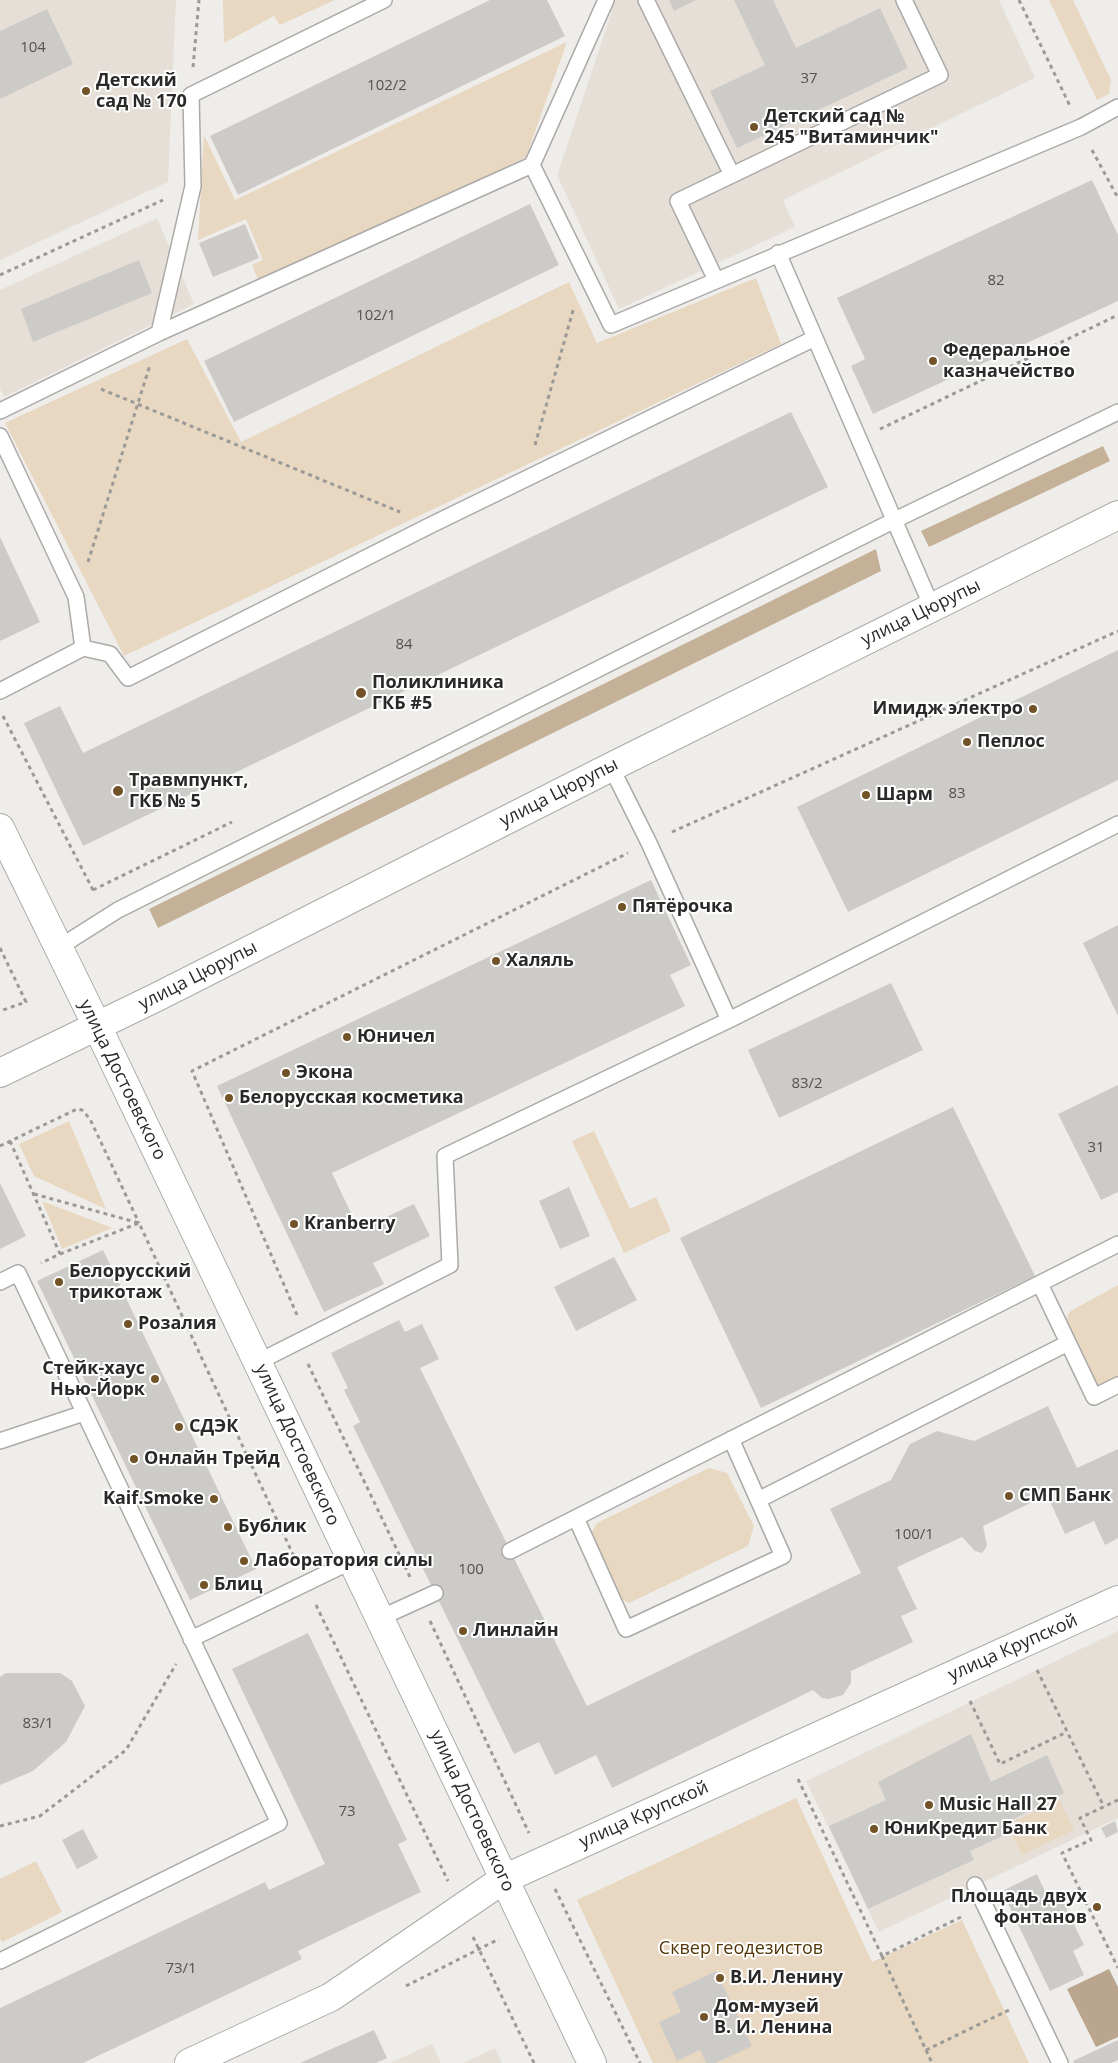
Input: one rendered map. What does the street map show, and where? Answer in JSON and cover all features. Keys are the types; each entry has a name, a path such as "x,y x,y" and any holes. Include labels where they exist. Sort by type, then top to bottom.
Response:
{"street":[{"name":"улица Цюрупы","path":"0,1072 157,998 611,767 1118,515"},
{"name":"улица Достоевского","path":"0,828 97,1026 592,2063"},
{"name":"улица Крупской","path":"189,2063 331,1997 504,1879 1118,1600"}],"lane":[{"path":"160,333 194,186 191,95 384,0"},
{"path":"0,411 160,333 532,165 606,0"},
{"path":"646,0 732,175"},
{"path":"716,280 678,201 940,75 904,0"},
{"path":"532,165 611,325 778,253 1081,128 1118,107"},
{"path":"778,253 932,607"},
{"path":"0,691 84,648 110,654 128,678 431,525 815,338"},
{"path":"58,948 118,910 895,520 1118,412"},
{"path":"0,436 76,597 84,648"},
{"path":"611,767 649,843 729,1020"},
{"path":"258,1362 450,1265 445,1156 729,1020 1118,824"},
{"path":"510,1551 1118,1244"},
{"path":"0,1282 18,1273 190,1639 279,1823 0,1960"},
{"path":"1040,1284 1094,1397 1118,1386"},
{"path":"758,1500 1068,1343"},
{"path":"0,1440 84,1413"},
{"path":"576,1518 626,1629 783,1556 731,1439"},
{"path":"190,1639 352,1561"},
{"path":"380,1618 435,1593"},
{"path":"975,1885 1060,2063"}],"path":[{"path":"191,95 198,0"},
{"path":"1019,0 1081,128 1118,198"},
{"path":"0,275 194,186"},
{"path":"526,479 584,270"},
{"path":"859,439 1118,315"},
{"path":"76,597 160,333"},
{"path":"70,377 431,525"},
{"path":"0,711 93,890 118,910"},
{"path":"0,948 26,1002 0,1011"},
{"path":"192,1071 307,1338 306,1359 542,1862 640,2063"},
{"path":"0,1146 77,1109 82,1110 90,1119 306,1582 534,2063"},
{"path":"10,1141 60,1254"},
{"path":"34,1194 139,1223"},
{"path":"18,1273 60,1254 139,1223"},
{"path":"0,1826 40,1816 126,1750 190,1639"},
{"path":"1035,1665 1104,1807"},
{"path":"968,1697 1000,1764 1067,1732"},
{"path":"798,1777 932,2063"},
{"path":"1118,1800 1080,1818 1091,1840 1062,1854 1118,1968"},
{"path":"882,1956 986,1906"},
{"path":"480,1951 526,1924"},
{"path":"926,2050 1030,2000"}],"shaded area":[{"name":"Детский сад № 170","path":"0,0 176,0 168,182 0,260"},
{"name":"Детский сад № 245 \"Витаминчик\"","path":"612,0 999,0 1035,78 783,200 795,227 619,309 557,175 614,5"},
{"path":"157,218 194,304 4,397 0,389 0,290"},
{"path":"1103,446 1110,461 929,547 921,531"},
{"path":"876,549 881,571 158,928 149,909"},
{"path":"1118,1631 1118,1818 879,1932 806,1781"},
{"path":"1109,1969 1118,1987 1118,2037 1096,2047 1067,1989"},
{"path":"432,2044 441,2063 390,2063"},
{"path":"495,2048 502,2063 463,2063"}],"green space":[{"path":"223,0 335,0 280,25 274,16 224,43"},
{"path":"1049,0 1073,0 1111,80 1109,94 1097,100"},
{"path":"567,42 526,157 261,287 252,265 263,260 246,219 198,240 204,135 235,200"},
{"path":"756,278 781,344 124,656 5,423 187,339 241,442 569,282 597,343"},
{"path":"69,1121 106,1209 34,1176 19,1144"},
{"path":"594,1131 630,1209 656,1197 671,1231 624,1253 572,1141"},
{"path":"42,1201 112,1228 62,1249"},
{"path":"1118,1285 1118,1380 1099,1386 1091,1377 1065,1324 1069,1312"},
{"path":"709,1468 727,1473 754,1526 748,1546 629,1603 616,1596 589,1537 597,1523"},
{"name":"Сквер геодезистов","path":"796,1798 872,1962 962,1920 1029,2063 653,2063 577,1900"},
{"path":"1059,1799 1074,1830 1022,1855 1007,1825"},
{"path":"36,1861 62,1912 2,1942 0,1938 0,1879"}],"building":[{"path":"490,0 547,0 565,36 238,195 210,136"},
{"path":"669,0 696,0 674,11"},
{"path":"734,0 773,0 796,48 880,8 908,68 737,148 710,91 765,65"},
{"path":"47,9 73,64 0,99 0,31"},
{"path":"1092,180 1118,235 1118,301 873,414 851,366 865,359 837,298"},
{"path":"530,204 559,265 234,422 204,361"},
{"path":"245,224 259,258 213,277 199,243"},
{"path":"139,260 152,293 33,342 21,309"},
{"path":"791,412 828,487 83,846 24,723 60,706 83,753"},
{"path":"0,537 40,622 0,641"},
{"path":"1118,650 1118,780 848,912 797,807"},
{"path":"651,880 691,965 670,975 685,1006 332,1173 359,1230 414,1204 430,1236 373,1263 384,1284 324,1312 217,1086"},
{"path":"1118,925 1118,1016 1083,943"},
{"path":"891,983 923,1050 779,1118 748,1050"},
{"path":"1118,1085 1118,1192 1101,1200 1058,1114"},
{"path":"953,1107 1035,1276 761,1408 680,1238"},
{"path":"0,1183 26,1236 0,1249"},
{"path":"569,1187 590,1236 560,1249 539,1201"},
{"path":"103,1250 256,1569 190,1600 37,1281"},
{"path":"614,1257 637,1300 576,1331 554,1287"},
{"path":"399,1320 405,1332 422,1324 439,1359 420,1368 587,1706 861,1573 830,1509 891,1480 910,1444 937,1431 974,1441 1048,1406 1077,1468 1118,1449 1118,1538 1105,1545 1094,1521 1065,1534 1047,1495 983,1526 987,1546 982,1553 975,1551 962,1537 897,1567 917,1609 901,1616 913,1642 851,1671 851,1683 843,1695 828,1699 822,1698 813,1690 612,1788 596,1755 555,1775 539,1742 514,1754 353,1426 360,1422 344,1390 348,1388 331,1353"},
{"path":"308,1633 407,1840 398,1844 421,1892 298,1951 302,1959 83,2063 0,2063 0,2008 265,1882 269,1890 325,1864 232,1669"},
{"path":"6,1673 60,1673 72,1681 85,1706 66,1742 33,1771 0,1785 0,1677"},
{"path":"971,1734 991,1782 1047,1755 1064,1793 1004,1824 1005,1835 970,1851 974,1860 868,1909 829,1826 886,1800 878,1782"},
{"path":"1115,1821 1118,1832 1106,1838 1101,1828"},
{"path":"83,1829 98,1858 77,1869 62,1840"},
{"path":"1037,1874 1048,1898 1059,1893 1084,1945 1073,1951 1084,1975 1050,1991 1002,1891"},
{"name":"Дом-музей В. И. Ленина","path":"716,1971 752,2046 716,2063 706,2063 700,2050 677,2061 659,2022 681,2012 672,1992"},
{"path":"374,2030 387,2058 376,2063 300,2063"},
{"path":"1118,2040 1118,2060 1111,2063 1074,2063 1073,2061"}],"place":[{"name":"Детский сад № 170","path":"86,91"},
{"name":"Детский сад № 245 \"Витаминчик\"","path":"754,127"},
{"name":"Федеральное казначейство","path":"933,361"},
{"name":"Поликлиника ГКБ #5","path":"361,693"},
{"name":"Имидж электро","path":"1033,709"},
{"name":"Пеплос","path":"967,742"},
{"name":"Травмпункт, ГКБ № 5","path":"118,791"},
{"name":"Шарм","path":"866,795"},
{"name":"Пятёрочка","path":"622,907"},
{"name":"Халяль","path":"496,961"},
{"name":"Юничел","path":"347,1037"},
{"name":"Экона","path":"286,1073"},
{"name":"Белорусская косметика","path":"229,1098"},
{"name":"Kranberry","path":"294,1224"},
{"name":"Белорусский трикотаж","path":"59,1282"},
{"name":"Розалия","path":"128,1324"},
{"name":"Стейк-хаус Нью-Йорк","path":"155,1379"},
{"name":"СДЭК","path":"179,1427"},
{"name":"Онлайн Трейд","path":"134,1459"},
{"name":"СМП Банк","path":"1009,1496"},
{"name":"Kaif.Smoke","path":"214,1499"},
{"name":"Бублик","path":"228,1527"},
{"name":"Лаборатория силы","path":"244,1561"},
{"name":"Блиц","path":"204,1585"},
{"name":"Линлайн","path":"463,1631"},
{"name":"Music Hall 27","path":"929,1805"},
{"name":"ЮниКредит Банк","path":"874,1829"},
{"name":"Площадь двух фонтанов","path":"1097,1907"},
{"name":"В.И. Ленину","path":"720,1978"},
{"name":"Дом-музей В. И. Ленина","path":"704,2017"}]}
